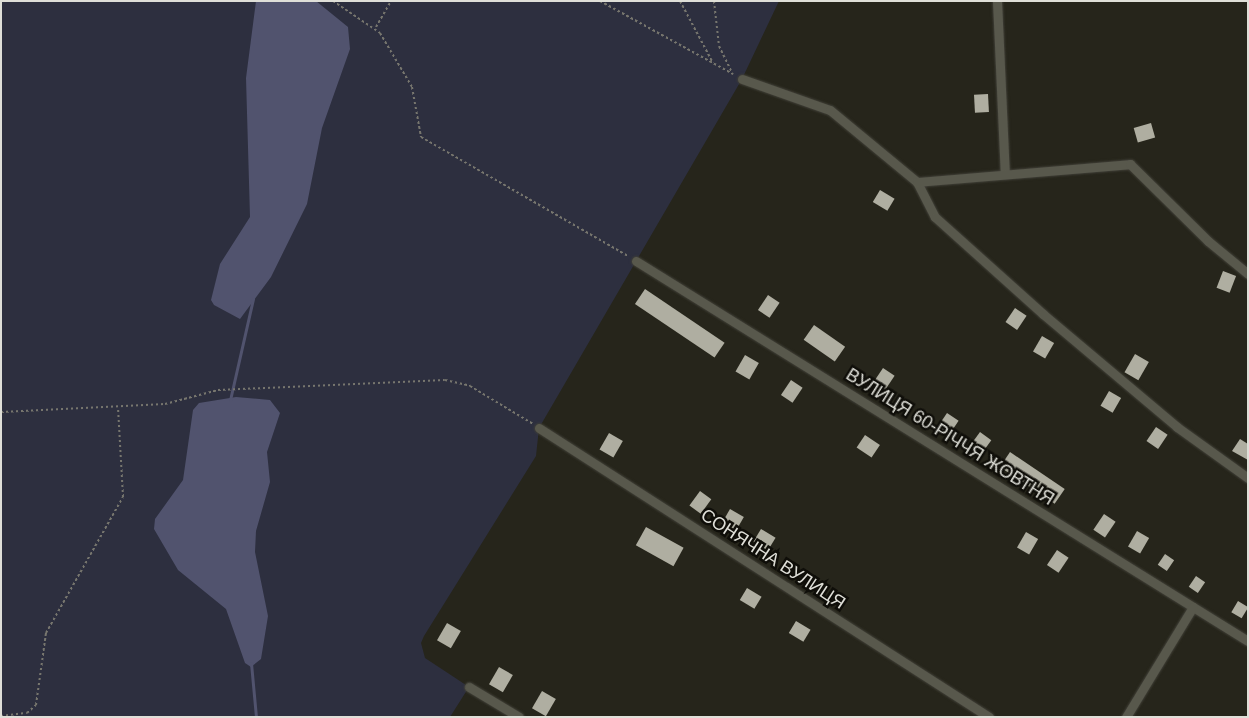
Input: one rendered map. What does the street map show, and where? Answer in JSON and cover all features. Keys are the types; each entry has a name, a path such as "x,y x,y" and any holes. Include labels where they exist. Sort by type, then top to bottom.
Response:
{"street":[{"path":"997,1 1005,174"},
{"path":"742,78 821,104 917,182 936,217 1036,307 1177,427 1248,478"},
{"path":"917,182 1130,164 1208,241 1248,274"},
{"name":"ВУЛИЦЯ 60-РІЧЧЯ ЖОВТНЯ","path":"636,261 1248,641"},
{"name":"СОНЯЧНА ВУЛИЦЯ","path":"539,428 989,717"},
{"path":"1126,717 1193,608"},
{"path":"469,687 519,717"}],"path":[{"path":"333,1 375,28 412,88 421,137 636,261"},
{"path":"375,28 391,1"},
{"path":"600,1 742,78"},
{"path":"680,1 713,62"},
{"path":"714,1 721,53 732,73"},
{"path":"1,412 165,404 218,390 454,380 539,428"},
{"path":"1,716 27,713 36,705 46,633 123,497 118,407"}],"shaded area":[{"path":"1,1 779,1 742,79 539,428 536,456 424,636 421,643 425,658 469,687 450,717 1,717"},
{"path":"256,1 316,1 348,27 350,49 322,128 307,204 271,277 240,319 214,305 211,300 220,264 250,217 246,78"},
{"path":"236,397 270,400 280,413 267,452 270,482 256,531 255,552 268,616 261,659 251,667 245,663 226,609 178,570 154,529 155,519 183,480 193,410 199,403"}],"building":[{"path":"988,94 989,112 975,113 974,95"},
{"path":"1151,123 1155,137 1138,142 1134,128"},
{"path":"880,190 895,199 887,211 873,202"},
{"path":"1223,271 1236,276 1230,293 1217,288"},
{"path":"645,289 725,343 715,358 635,304"},
{"path":"768,295 780,303 770,318 758,310"},
{"path":"1015,308 1027,316 1017,330 1005,322"},
{"path":"814,325 845,347 835,362 804,340"},
{"path":"1042,336 1054,343 1045,359 1033,352"},
{"path":"1135,354 1149,362 1138,380 1124,372"},
{"path":"745,355 759,363 749,379 736,371"},
{"path":"883,368 895,376 885,391 873,383"},
{"path":"791,380 803,388 793,403 781,395"},
{"path":"1109,391 1121,398 1113,413 1100,406"},
{"path":"947,413 959,421 948,437 936,429"},
{"path":"1156,427 1168,435 1158,449 1146,441"},
{"path":"980,432 991,440 981,455 969,447"},
{"path":"609,433 623,441 613,457 600,449"},
{"path":"865,435 880,445 872,458 857,447"},
{"path":"1240,439 1248,444 1248,460 1232,451"},
{"path":"1010,452 1065,489 1055,504 1000,467"},
{"path":"700,491 711,499 701,514 689,506"},
{"path":"730,509 744,517 734,533 720,525"},
{"path":"1104,514 1116,522 1105,538 1093,530"},
{"path":"646,527 684,548 673,566 636,545"},
{"path":"761,529 776,538 768,551 753,542"},
{"path":"1137,531 1149,538 1140,554 1128,547"},
{"path":"1026,532 1038,539 1029,555 1017,548"},
{"path":"1057,550 1069,558 1059,573 1047,565"},
{"path":"1165,554 1174,560 1167,571 1158,565"},
{"path":"1196,576 1205,582 1198,593 1189,587"},
{"path":"747,588 762,597 754,609 740,600"},
{"path":"1238,601 1248,607 1242,618 1231,612"},
{"path":"796,621 811,630 803,642 789,633"},
{"path":"447,623 461,631 451,648 437,640"},
{"path":"499,667 513,675 503,692 489,684"},
{"path":"542,691 556,699 546,716 532,708"}],"waterway":[{"path":"230,400 253,299"},
{"path":"251,663 256,717"}]}
